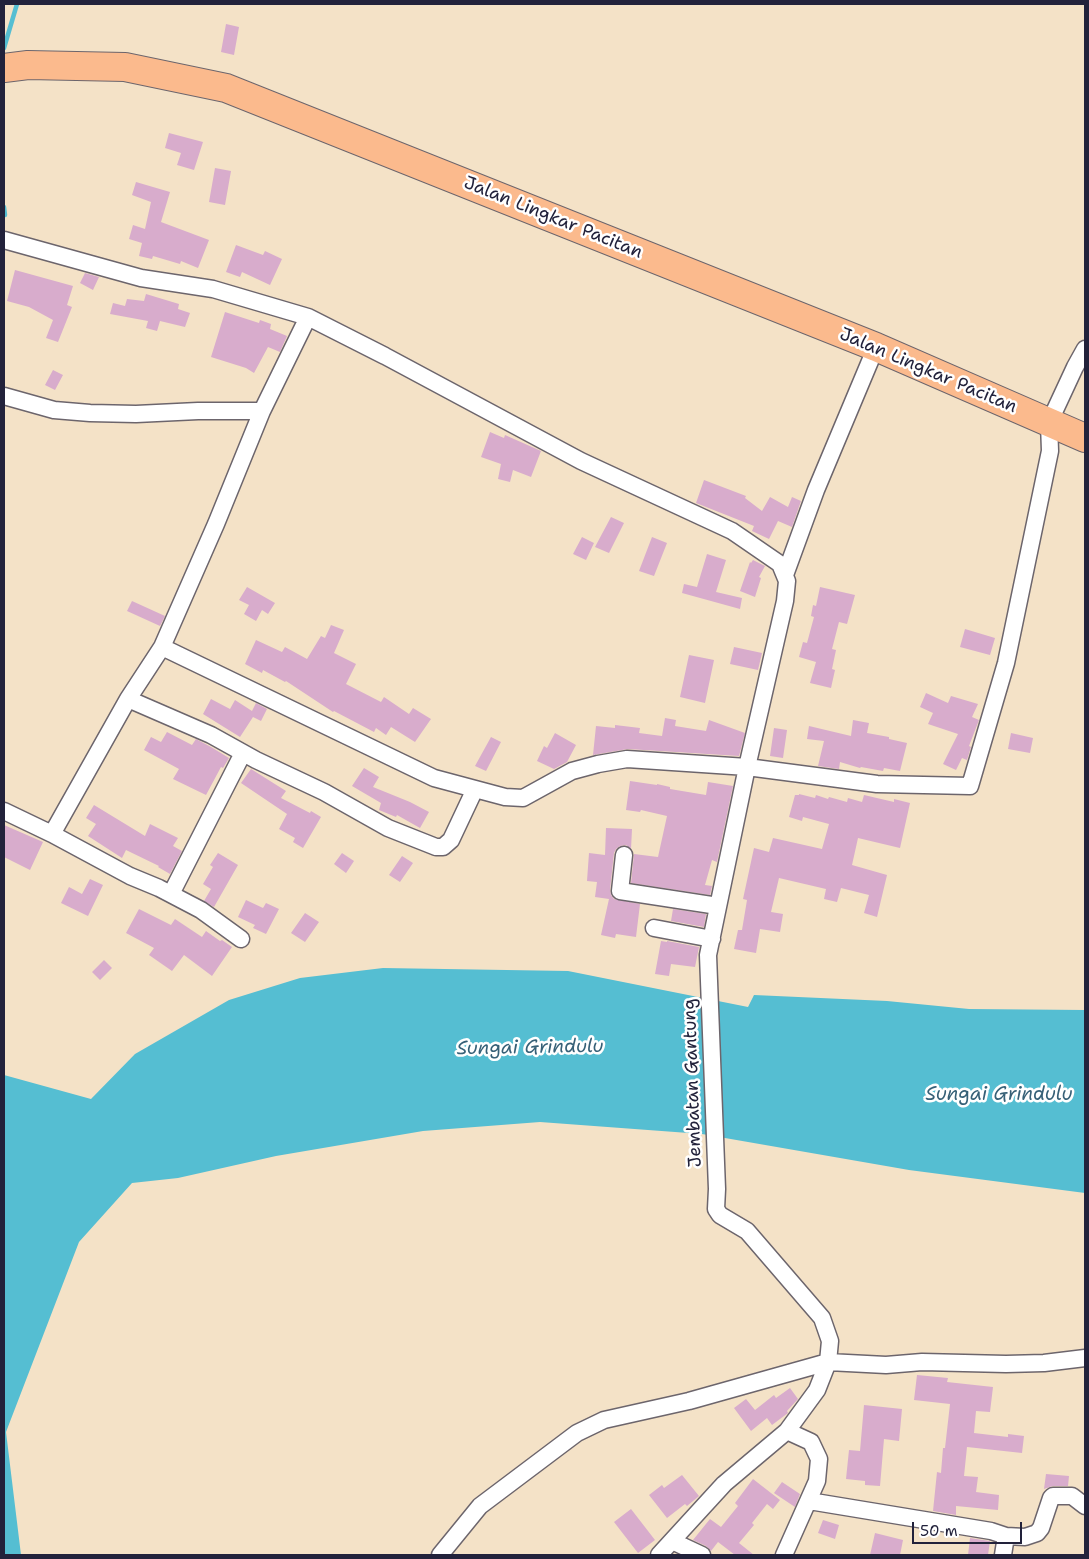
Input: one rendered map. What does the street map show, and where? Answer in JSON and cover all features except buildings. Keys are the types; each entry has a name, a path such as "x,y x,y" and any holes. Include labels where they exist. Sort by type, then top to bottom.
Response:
{"highway":[{"name":"Jalan Lingkar Pacitan","path":"16,67 125,67 226,88 876,347 1085,438"}],"street":[{"path":"4,240 141,278 212,289 308,317 393,360 581,461 732,531 780,564 785,575"},
{"path":"52,834 128,699 162,647 216,524 262,411 308,317"},
{"path":"785,575 816,490 876,347"},
{"path":"162,647 434,778 505,797 523,798 572,771 627,759 747,767 877,784 970,786 1006,663 1050,451 1049,423 1085,349"},
{"path":"4,396 54,410 90,413 136,414 198,411 262,411"},
{"name":"Jembatan Gantung","path":"785,575 787,581 785,601 747,767 708,955 717,1189 716,1209 720,1215 747,1231 822,1318 830,1341 828,1362"},
{"path":"128,699 211,736 324,792 388,828 436,847 443,847 451,840 474,789"},
{"path":"171,894 243,753"},
{"path":"4,811 52,834 130,876 201,910 242,939"},
{"path":"624,855 620,891 718,906"},
{"path":"654,928 712,939"},
{"path":"440,1555 480,1506 577,1433 604,1420 689,1401 828,1362 886,1365 922,1362 1006,1364 1044,1363 1085,1358"},
{"path":"659,1555 724,1484 787,1431 817,1390 828,1362"},
{"path":"784,1555 817,1481 819,1459 811,1442 787,1431"},
{"path":"809,1501 1025,1538 1037,1533 1041,1528 1053,1496 1072,1496 1085,1506"},
{"path":"1003,1555 1006,1536"},
{"path":"672,1541 702,1555"}],"water":[{"name":"Sungai Grindulu","path":"383,968 568,971 748,1007 754,995 887,1001 969,1009 1085,1010 1085,1193 909,1170 702,1134 540,1122 423,1131 276,1156 178,1178 132,1183 79,1242 6,1432 21,1555 4,1555 4,1075 91,1099 135,1054 229,1000 300,978"}],"waterway":[{"path":"4,48 17,4"},
{"path":"4,207 5,215"}]}
